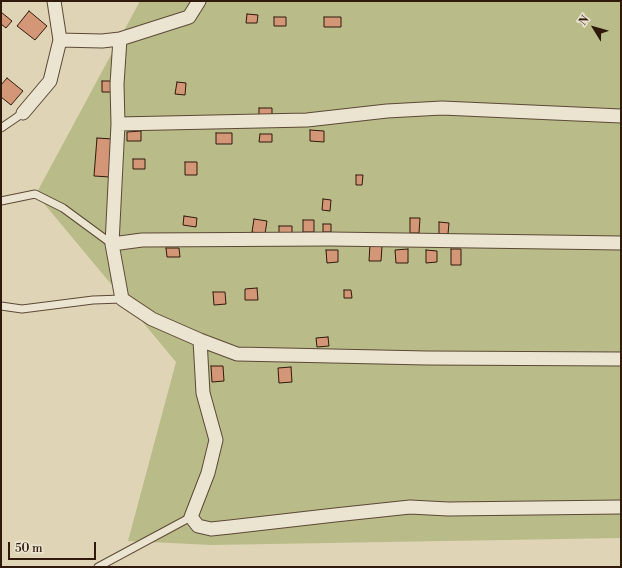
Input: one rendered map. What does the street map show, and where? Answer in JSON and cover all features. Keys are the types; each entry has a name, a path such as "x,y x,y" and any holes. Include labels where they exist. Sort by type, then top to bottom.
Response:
{"street":[{"path":"23,113 50,81 60,40 54,1"},
{"path":"60,40 102,41 120,39 189,17 199,1"},
{"path":"120,39 117,84 118,124 112,244 122,299 152,319 237,354 427,358 621,358"},
{"path":"118,124 307,120 387,111 442,108 621,116"},
{"path":"112,244 142,240 323,239 621,243"},
{"path":"200,340 203,393 216,440 208,473 191,517 198,526 211,529 410,508 621,507"}],"lane":[{"path":"1,128 23,113"},
{"path":"1,201 35,194 63,208 112,244"},
{"path":"1,306 22,309 93,300 122,299"},
{"path":"98,567 191,517"}],"green space":[{"path":"140,1 621,1 621,538 212,545 128,541 176,362 36,194"}],"building":[{"path":"29,11 47,26 35,40 17,26"},
{"path":"1,12 12,21 6,28 1,24"},
{"path":"247,14 258,15 257,23 246,23"},
{"path":"274,17 286,17 286,26 274,26"},
{"path":"324,17 341,17 341,27 324,27"},
{"path":"7,78 23,91 11,105 1,97 1,85"},
{"path":"102,81 113,81 113,92 102,92"},
{"path":"177,82 186,83 185,95 175,94"},
{"path":"259,108 272,108 272,118 259,118"},
{"path":"310,130 324,131 324,142 310,141"},
{"path":"141,131 141,141 127,141 127,132"},
{"path":"216,133 232,133 232,144 216,144"},
{"path":"260,134 272,134 272,142 259,142"},
{"path":"97,138 112,139 110,177 94,176"},
{"path":"133,159 145,159 145,169 133,169"},
{"path":"185,162 197,162 197,175 185,175"},
{"path":"356,175 363,175 362,185 356,185"},
{"path":"323,199 331,200 330,211 322,210"},
{"path":"184,216 197,218 196,227 183,225"},
{"path":"410,218 420,218 419,233 410,233"},
{"path":"254,219 267,221 265,234 252,232"},
{"path":"303,220 314,220 314,232 303,232"},
{"path":"439,222 449,223 448,234 439,234"},
{"path":"323,224 331,224 331,232 323,232"},
{"path":"279,226 292,226 292,235 279,235"},
{"path":"370,245 382,246 381,261 369,261"},
{"path":"166,248 179,248 180,257 167,257"},
{"path":"408,249 408,263 396,263 395,250"},
{"path":"451,249 461,249 461,265 451,265"},
{"path":"326,250 338,250 338,262 327,263"},
{"path":"426,250 437,251 437,262 426,263"},
{"path":"257,288 258,300 245,300 245,289"},
{"path":"344,290 351,290 352,298 344,298"},
{"path":"213,292 225,292 226,304 214,305"},
{"path":"328,337 329,346 317,347 316,338"},
{"path":"211,366 223,366 224,381 212,382"},
{"path":"291,367 292,382 279,383 278,368"}]}
